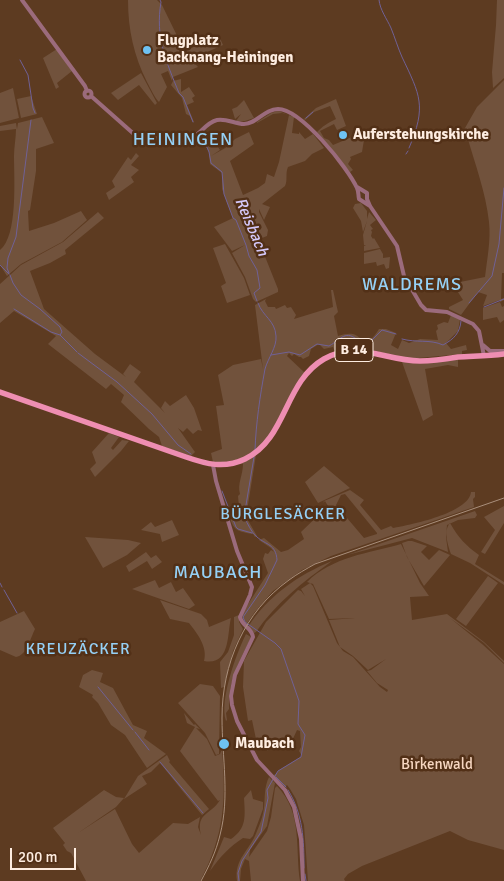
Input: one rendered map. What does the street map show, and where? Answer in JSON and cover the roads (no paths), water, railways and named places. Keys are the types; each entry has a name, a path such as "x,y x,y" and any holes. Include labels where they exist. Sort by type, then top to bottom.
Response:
{"main road":[{"name":"B 14","path":"0,392 175,454 213,465 236,463 265,446 305,376 318,362 332,355 359,350 421,361 484,356 504,352"}],"street":[{"path":"22,0 85,86 87,91 85,97 91,96 135,135 186,141 192,139 208,124 217,120 223,119 245,124 271,110 279,109 289,112 304,122 334,156 356,187 361,192 367,194 365,200"},
{"path":"361,192 359,199 365,200 370,206 398,246 404,276 421,306 426,310 448,312 473,324 478,328 484,356"},
{"path":"482,344 490,351 504,352"},
{"path":"213,465 218,488 243,567 252,584 252,591 240,617 243,625 251,631 253,637 235,675 231,696 232,705 237,721 257,760 288,795 296,812 301,840 303,881"}],"waterway":[{"name":"Reisbach","path":"160,0 159,26 163,49 179,93 183,97 193,122"},
{"path":"379,0 417,91 419,101 418,121 409,148"},
{"path":"20,60 28,75 35,113"},
{"path":"306,118 313,112"},
{"path":"9,273 7,268 8,258 16,237 31,120"},
{"name":"Reisbach","path":"202,136 209,152 211,163 222,172 224,194 249,256 257,270 260,288 254,293 257,301"},
{"path":"469,303 492,276 499,244 504,188"},
{"path":"0,265 9,274"},
{"path":"10,275 21,295 60,327 62,332 60,335 77,352"},
{"path":"484,307 504,299"},
{"name":"Maubach","path":"255,450 258,409 265,369 276,340 273,326 258,303"},
{"path":"14,309 51,332 60,335"},
{"name":"Maubach","path":"402,339 433,342 443,345 456,335 461,321"},
{"name":"Maubach","path":"371,341 382,330 396,334"},
{"name":"Maubach","path":"271,355 289,352 300,355 317,344 329,346 347,335 359,341 370,341"},
{"path":"78,353 117,382 152,414 178,445 191,454"},
{"name":"Maubach","path":"239,881 238,873 242,861 261,832 268,798 267,790 278,771 301,757 305,735 298,724 299,701 281,649 245,622 243,617 265,585 277,560 273,548 255,535 244,517 254,457"},
{"path":"222,491 236,527 252,533"},
{"path":"0,583 2,587"},
{"path":"4,590 17,613"},
{"path":"98,687 133,730"},
{"path":"135,732 149,750"},
{"path":"160,762 203,813"},
{"path":"276,777 286,787"},
{"path":"288,790 300,818 304,868"},
{"path":"305,874 306,881"}],"railway":[{"path":"201,881 220,835 225,806 222,718 226,678 231,659 239,641 248,623 260,607 289,580 315,564 504,498"}],"place":[{"name":"Flugplatz Backnang-Heiningen","path":"147,50"},
{"name":"Auferstehungskirche","path":"343,135"},
{"name":"Maubach","path":"224,744"}],"district":[{"name":"HEININGEN","path":"183,140"},
{"name":"WALDREMS","path":"412,285"},
{"name":"BÜRGLESÄCKER","path":"283,515"},
{"name":"MAUBACH","path":"218,573"},
{"name":"KREUZÄCKER","path":"78,650"}],"park label":[{"name":"Birkenwald","path":"437,765"}]}
